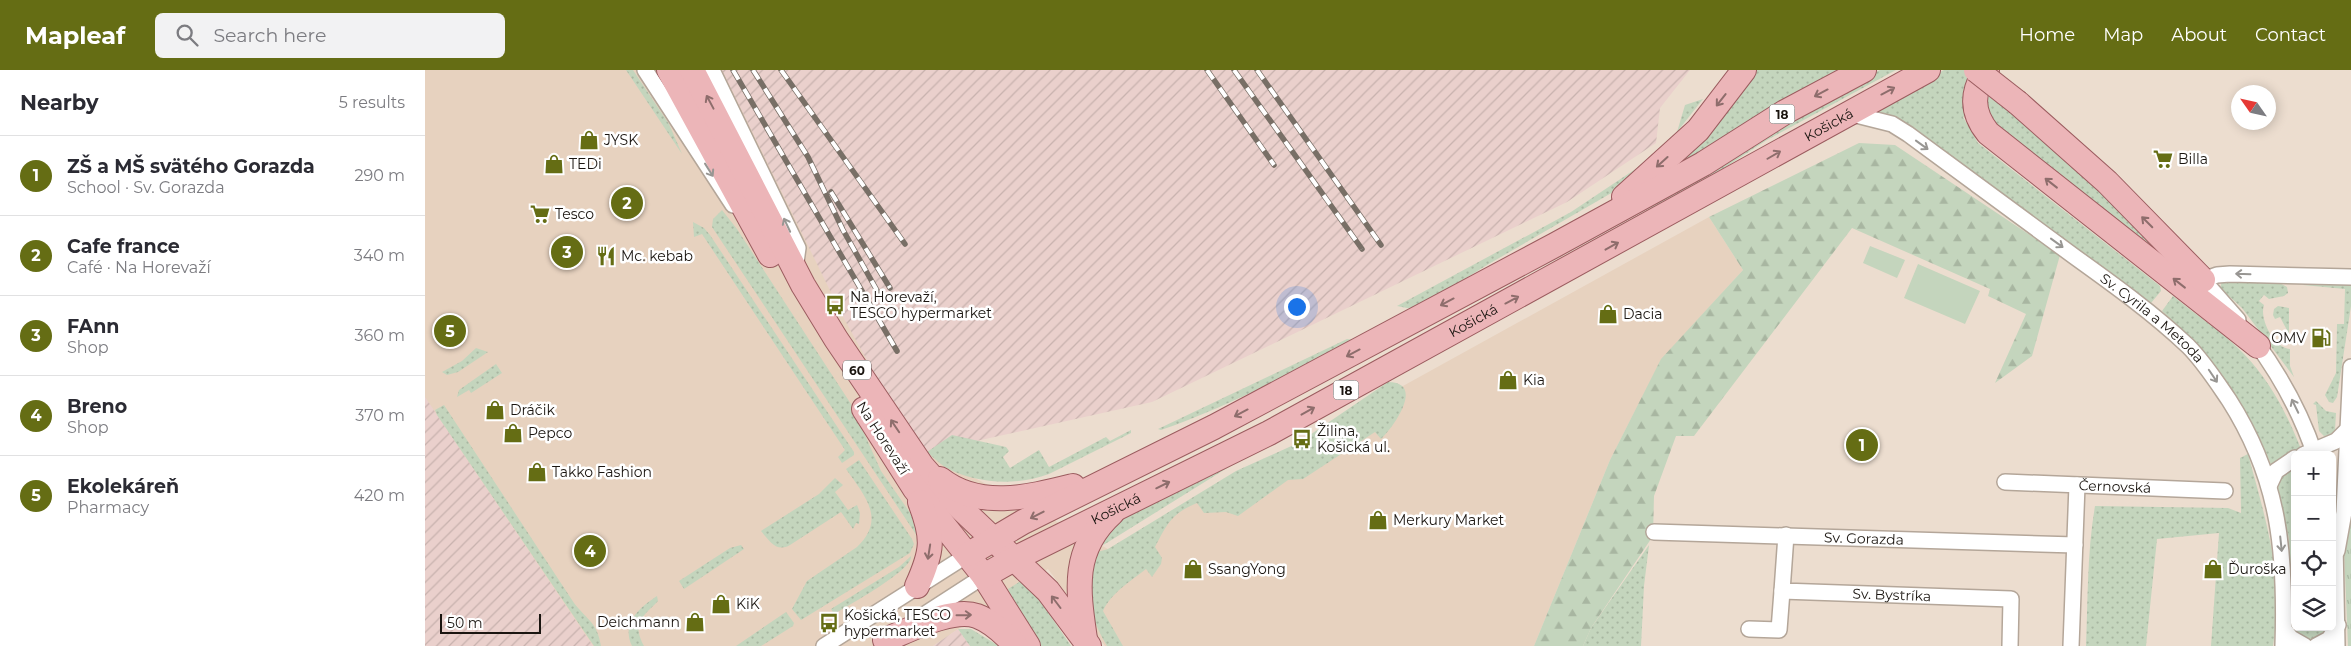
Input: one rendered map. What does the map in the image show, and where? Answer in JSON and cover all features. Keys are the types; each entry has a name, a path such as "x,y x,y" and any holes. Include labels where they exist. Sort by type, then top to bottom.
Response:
{"main road":[{"name":"Na Horevaží","path":"669,70 760,238 810,324 915,489 969,554"},
{"name":"Na Horevaží","path":"692,70 727,134 795,271 836,340 922,466 945,494 993,540"},
{"path":"1592,224 1698,130 1744,70"},
{"name":"Košická","path":"993,540 1396,330 1703,164 1785,112 1864,70"},
{"name":"Košická","path":"1014,559 1269,433 1928,70"},
{"path":"1976,70 2107,182 2203,280"},
{"path":"1987,70 1979,80 1975,91 1975,105 1979,120 1988,133 2258,346"},
{"name":"Na Horevaží","path":"922,466 945,484 964,492 1002,499 1024,498 1111,477"},
{"path":"915,489 929,526 931,537 929,556 917,586"},
{"path":"1087,644 1078,586 1082,562 1093,536 1119,506"},
{"name":"18","path":"969,554 993,540"},
{"name":"60","path":"993,540 1048,591 1087,644"},
{"name":"60","path":"969,554 1028,646"},
{"name":"18","path":"984,576 1014,559"},
{"path":"880,643 947,616 970,614 978,616 999,629 1017,646"}],"street":[{"name":"Na Horevaží","path":"645,70 725,196 760,238"},
{"path":"713,70 798,248 795,271"},
{"name":"Sv. Cyrila a Metoda","path":"1848,113 1886,122 1908,134 2155,317 2188,346 2211,372 2253,443 2269,486 2280,532 2284,569 2283,646"},
{"path":"1555,244 1569,269"},
{"path":"2310,451 2288,391 2258,346 2203,280 2217,275 2230,274 2351,277"},
{"path":"1396,330 1410,355"},
{"path":"2337,550 2344,512 2351,367"},
{"path":"2315,451 2336,441 2347,431"},
{"path":"2269,486 2277,472 2291,461"},
{"name":"Černovská","path":"2005,482 2225,491"},
{"path":"2071,646 2077,485"},
{"name":"Sv. Gorazda","path":"1654,532 2075,545"},
{"path":"1749,629 1779,630 1785,535"},
{"path":"2335,541 2337,646"},
{"path":"824,646 969,554"},
{"path":"880,643 984,576"},
{"name":"Sv. Bystríka","path":"1781,591 2011,599 2009,646"},
{"path":"2316,646 2329,639 2338,625"},
{"path":"2284,629 2291,638 2305,646"}],"shaded area":[{"path":"425,70 722,70 926,452 1108,549 1709,217 1743,270 1661,360 1610,460 1534,646 1105,646 1048,569 933,646 593,646 425,398"},
{"path":"722,70 1690,70 1660,108 1656,143 1567,202 1152,402 927,452 873,371 842,315"},
{"path":"425,397 593,646 425,646"},
{"path":"958,629 970,646 933,646"}],"green space":[{"path":"626,70 633,70 669,124 682,154"},
{"path":"1754,70 1846,70 1666,175"},
{"path":"1880,70 1896,70 1767,140 1649,217 1577,253 1577,249 1644,212 1761,135"},
{"path":"1944,70 1978,70 1968,114 1963,117 1978,143 2160,286 2161,291 2151,303 1910,127 1894,117 1870,110"},
{"path":"1986,91 2098,186 2179,268 2174,274 1989,126"},
{"path":"1703,99 1677,132 1685,105"},
{"path":"1859,143 1895,145 2060,255 2032,356 1995,383 2026,314 1988,296 1990,289 1852,228 1694,436 1676,436 1654,496 1653,536 1591,628 1583,646 1534,646 1610,460 1661,359 1743,270 1709,217"},
{"path":"1655,156 1627,184 1487,265 1420,307 1412,309 1397,306 1571,212"},
{"path":"722,210 737,229 851,404 881,471 913,517 921,542 712,227 713,219"},
{"path":"693,222 704,228 710,235 854,452 854,455 842,463 838,457 845,450 702,234 694,237"},
{"path":"1870,246 1905,260 1897,278 1863,263"},
{"path":"1918,264 1980,291 1965,324 1904,298"},
{"path":"2222,281 2278,282 2287,287 2288,293 2284,296 2269,299 2264,295 2259,301 2264,305 2264,318 2269,332 2278,344 2290,349 2290,366 2294,377 2242,308 2220,288"},
{"path":"2304,284 2349,284 2351,286 2351,306 2337,397 2333,403 2329,402 2325,395 2336,373 2337,324 2344,324 2345,289"},
{"path":"2173,296 2244,354 2270,387 2290,423 2301,449 2291,451 2291,455 2272,467 2252,423 2227,382 2197,345 2162,311"},
{"path":"2278,306 2289,308 2289,337 2286,338 2284,334 2288,332 2280,317 2275,319 2273,315 2274,309"},
{"path":"1347,339 1355,340 1235,400 1186,421 1161,430 1158,429"},
{"path":"476,348 488,352 458,372 447,375 442,372 462,361"},
{"path":"496,364 502,373 471,393 469,390 457,397 459,390"},
{"path":"1388,382 1399,384 1405,389 1406,397 1399,416 1381,439 1375,432 1303,479 1288,480 1238,516 1226,512 1204,513 1197,503 1176,515 1155,547 1162,558 1161,564 1152,577 1146,569 1116,593 1103,611 1123,646 1107,646 1091,610 1090,591 1094,553 1108,549 1236,471 1298,443"},
{"path":"2316,401 2326,411 2336,413 2335,430 2330,435 2324,436 2319,431 2316,405 2313,404"},
{"path":"444,405 574,603 591,622 597,632 601,646 594,646 437,415 435,410"},
{"path":"1131,430 1131,433 1049,474 1037,478 1010,482 983,480 957,473 945,467 927,452 952,435 1006,447 1009,451 1003,457 1010,468 1039,450 1049,467 1106,437 1110,441"},
{"path":"2248,454 2267,527 2274,563 2277,606 2273,646 2211,646 2219,533 2157,539 2146,646 2086,646 2089,558 2095,506 2228,508 2241,513 2240,458"},
{"path":"859,460 914,544 910,553 801,620 792,609 807,581 857,547 866,537 870,527 869,507 860,488 846,469"},
{"path":"1232,465 1099,546 1106,532 1130,512 1165,494"},
{"path":"2351,465 2351,646 2348,646 2344,549"},
{"path":"2291,467 2291,595 2289,539 2278,488 2283,474"},
{"path":"835,478 843,485 835,492 848,510 857,505 860,513 859,524 856,523 853,529 841,512 785,547 773,544 761,531 819,494"},
{"path":"741,545 744,549 684,589 679,581 730,548"},
{"path":"1649,545 1644,586 1641,646 1583,646 1591,628"},
{"path":"911,556 909,562 902,570 865,596 834,614 831,609 899,567"},
{"path":"1021,581 1039,599 1071,646 1038,646 1009,598 1008,589"},
{"path":"657,596 658,601 644,616 639,625 640,638 644,646 632,646 629,638 630,623 638,611"},
{"path":"786,612 794,623 793,626 761,646 736,646"},
{"path":"958,629 971,629 999,646 970,646"},
{"path":"2296,631 2327,631 2327,634 2314,639 2306,639"}],"railway":[{"path":"733,70 897,351"},
{"path":"753,70 808,157 843,230 879,294"},
{"path":"781,70 905,244"},
{"path":"1207,70 1274,165"},
{"path":"1234,70 1362,249"},
{"path":"1257,70 1381,245"},
{"path":"831,192 890,288"}],"place":[{"name":"JYSK","path":"589,140"},
{"name":"Billa","path":"2163,159"},
{"name":"TEDi","path":"554,164"},
{"name":"Cafe france","path":"627,203"},
{"name":"Tesco","path":"540,214"},
{"name":"FAnn","path":"567,252"},
{"name":"Mc. kebab","path":"606,256"},
{"name":"Na Horevaží, TESCO hypermarket","path":"835,305"},
{"name":"Dacia","path":"1608,314"},
{"name":"Ekolekáreň","path":"450,331"},
{"name":"OMV","path":"2321,338"},
{"name":"Kia","path":"1508,380"},
{"name":"Dráčik","path":"495,410"},
{"name":"Pepco","path":"513,433"},
{"name":"Žilina, Košická ul.","path":"1302,439"},
{"name":"ZŠ a MŠ svätého Gorazda","path":"1862,445"},
{"name":"Takko Fashion","path":"537,472"},
{"name":"Merkury Market","path":"1378,520"},
{"name":"Breno","path":"590,551"},
{"name":"SsangYong","path":"1193,569"},
{"name":"Ďuroška","path":"2213,569"},
{"name":"KiK","path":"721,604"},
{"name":"Deichmann","path":"695,622"},
{"name":"Košická, TESCO hypermarket","path":"829,623"}]}
